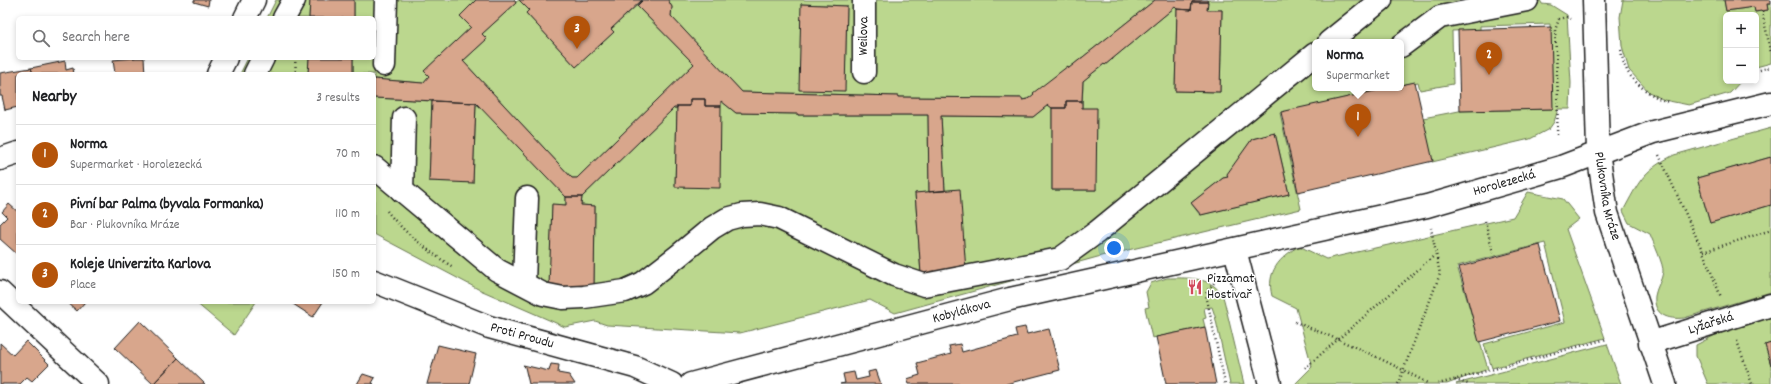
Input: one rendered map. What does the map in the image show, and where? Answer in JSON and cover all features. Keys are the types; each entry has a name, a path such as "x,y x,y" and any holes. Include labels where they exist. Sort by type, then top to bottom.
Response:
{"street":[{"path":"246,16 254,0"},
{"path":"285,16 294,0"},
{"path":"384,66 386,0"},
{"name":"Weilova","path":"864,0 864,72"},
{"path":"1333,39 1381,0"},
{"path":"1404,44 1440,17 1527,0"},
{"name":"Plukovníka Mráze","path":"1594,0 1598,152 1607,213 1665,384"},
{"path":"376,169 497,270 543,294 563,298 584,297 625,290 643,283 712,228 727,219 742,215 760,214 779,218 894,275 924,285 1060,259 1097,232 1312,56"},
{"path":"219,72 225,60"},
{"path":"256,72 262,60"},
{"name":"Horolezecká","path":"1235,250 1427,206 1561,167 1653,132 1771,103"},
{"path":"402,191 404,118"},
{"path":"0,159 16,154"},
{"path":"524,283 527,198"},
{"path":"1235,250 1270,384"},
{"name":"Kobylákova","path":"691,384 1010,299 1235,250"},
{"name":"Proti Proudu","path":"376,282 489,326 635,367 672,384"},
{"path":"0,292 98,384"},
{"name":"Lyžařská","path":"1650,343 1771,305"}],"path":[{"path":"1762,11 1771,53"},
{"path":"1558,135 1555,30 1559,19 1566,17 1570,19"},
{"path":"1620,45 1626,70 1642,88 1662,101 1675,104"},
{"path":"295,60 296,72"},
{"path":"1759,70 1771,67"},
{"path":"1659,155 1703,252 1729,318 1752,384"},
{"path":"1398,384 1440,274 1435,255 1427,206"},
{"path":"385,208 412,236 441,260 458,269"},
{"path":"1485,221 1494,256"},
{"path":"1703,252 1771,230"},
{"path":"1305,368 1337,338 1435,255"},
{"path":"1214,283 1207,291 1206,295 1225,384"},
{"path":"1295,322 1337,338 1404,370 1429,384"},
{"path":"1438,384 1607,340"},
{"path":"1455,380 1468,384"}],"green space":[{"path":"276,0 310,0 309,16 268,16"},
{"path":"354,0 476,0 471,27 424,71 429,76 423,83 376,79 376,72 353,72 353,60 376,60 376,16 354,16"},
{"path":"514,0 516,2 519,0 529,10 526,13 576,67 614,32 611,29 643,0 637,6 694,64 577,178 572,178 463,61 487,39 482,34 516,3"},
{"path":"668,0 1155,0 1069,68 1068,66 1033,96 1022,100 1022,98 898,97 742,92 671,16 672,7","holes":["801,4 847,6 845,81"]},
{"path":"1207,0 1540,0 1542,4 1551,5 1567,15 1571,83 1570,109 1558,109 1554,122 1549,129 1530,139 1432,162 1423,118 1459,111 1552,109 1550,24 1480,26 1480,30 1452,31 1453,84 1420,90 1418,82 1404,84 1404,39 1312,39 1312,91 1375,91 1280,113 1301,209 1128,250 1113,255 1112,253 895,313 870,300 740,333 607,325 595,321 565,327 478,289 376,235 376,98 432,101 429,181 473,182 476,105 479,105 566,197 566,205 552,205 550,285 594,287 595,206 581,205 582,197 674,108 677,108 675,186 721,101 736,113 798,115 928,115 929,192 915,193 921,274 945,191 941,116 1033,117 1048,105 1052,108 1052,190 1096,190 1082,108 1083,81 1104,64 1105,65 1175,7 1177,9 1175,91 1220,92 1222,10 1207,10","holes":["1275,133 1289,194 1200,215 1191,203 1223,178 1228,177 1228,174 1252,139"]},
{"path":"1623,0 1724,0 1726,11 1754,7 1755,12 1723,12 1723,84 1738,84 1730,93 1689,105 1664,100 1649,92 1629,70 1622,46 1620,17"},
{"path":"1767,4 1771,4 1771,63 1759,66 1759,12 1755,12 1768,10"},
{"path":"247,60 309,60 308,72 241,72"},
{"path":"1771,128 1771,157 1697,178 1710,223 1771,205 1771,292 1684,318 1672,318 1663,315 1656,308 1655,302 1655,296 1663,272 1658,253 1650,234 1629,223 1623,211 1633,192 1648,172 1674,155"},
{"path":"1528,192 1563,199 1579,219 1566,229 1605,338 1492,368 1484,344 1565,322 1545,243 1457,266 1488,369 1447,384 1295,384 1312,367 1296,308 1272,296 1271,287 1271,280 1276,266 1292,251 1299,246 1326,259 1513,217"},
{"path":"1167,278 1196,279 1209,283 1221,293 1223,296 1244,384 1230,384 1212,307 1204,308 1206,318 1203,319 1205,327 1152,338 1145,308 1149,307 1146,292 1151,283"},
{"path":"197,304 255,304 234,335"},
{"path":"1771,316 1771,343 1765,345 1771,365 1771,384 1708,384 1696,356 1696,345 1725,330"},
{"path":"1607,344 1621,384 1456,384"}],"building":[{"path":"194,0 209,0 208,6 194,2"},
{"path":"310,0 354,0 354,16 309,16"},
{"path":"476,0 514,0 516,3 482,34 487,39 463,61 572,178 577,178 694,64 637,6 643,0 668,0 672,7 671,16 742,92 898,97 1022,98 1022,100 1028,99 1034,94 1033,93 1068,66 1069,68 1155,0 1207,0 1208,2 1192,2 1191,10 1177,9 1175,7 1105,65 1104,64 1083,81 1082,101 1066,101 1066,108 1052,108 1048,105 1033,117 941,116 945,191 929,192 928,115 798,115 736,113 721,101 721,106 705,106 705,99 690,99 690,106 677,106 677,108 674,108 582,197 566,197 476,103 376,98 376,79 423,83 429,76 424,71 471,27 460,16"},
{"path":"519,0 642,0 611,29 614,32 576,67 526,13 529,10"},
{"path":"1724,0 1771,0 1771,4 1767,4 1768,10 1755,12 1754,7 1726,11"},
{"path":"1192,2 1208,2 1207,10 1222,10 1220,92 1175,91 1177,9 1191,10"},
{"path":"801,4 847,6 845,91 799,90"},
{"path":"1551,27 1553,109 1460,111 1458,30"},
{"path":"113,60 144,60 145,72 115,72"},
{"path":"309,60 353,60 353,72 308,72"},
{"path":"65,61 66,70 73,68 74,72 32,72 31,68"},
{"path":"31,68 32,72 16,72 16,107 5,110 2,96 0,96 0,73"},
{"path":"1415,82 1433,161 1298,192 1281,112 1375,91 1404,91 1404,84"},
{"path":"690,99 705,99 705,106 721,106 720,188 675,187 677,106 690,106"},
{"path":"432,101 476,103 473,183 429,181"},
{"path":"1066,101 1082,101 1082,108 1097,108 1096,190 1052,190 1052,108 1066,108"},
{"path":"1275,133 1289,194 1201,215 1191,203 1223,178 1228,177 1227,174 1252,139"},
{"path":"1771,157 1771,205 1710,223 1697,178"},
{"path":"960,189 966,271 921,274 915,193"},
{"path":"566,197 582,197 581,205 595,206 594,287 549,286 552,204 566,205"},
{"path":"9,204 16,210 16,253 0,239 0,224 7,217 2,212"},
{"path":"1540,245 1560,321 1479,342 1459,267"},
{"path":"69,304 83,304 77,311"},
{"path":"293,304 322,304 313,317"},
{"path":"140,321 178,358 153,384 115,348"},
{"path":"1025,327 1027,334 1049,329 1060,370 1006,384 909,384 907,379 920,375 917,363 951,354 949,346 960,344 962,352 1017,337 1015,329"},
{"path":"1205,327 1216,384 1166,384 1156,337"},
{"path":"26,341 49,364 32,381 27,377 20,384 0,384 0,343 13,355"},
{"path":"1771,343 1771,365 1765,345"},
{"path":"438,345 476,354 469,384 427,384"},
{"path":"178,358 205,384 153,384"},
{"path":"551,364 559,365 558,373 569,375 575,384 529,384 525,367 523,365 549,371"},
{"path":"876,370 881,384 840,384 845,383 843,374 854,372 856,380 869,377 868,372"},
{"path":"363,374 375,378 372,383 374,384 357,384"}],"place":[{"name":"Koleje Univerzita Karlova","path":"577,49"},
{"name":"Pivní bar Palma (byvala Formanka)","path":"1489,75"},
{"name":"Norma","path":"1358,137"},
{"name":"Pizzamat Hostivař","path":"1195,287"}]}
